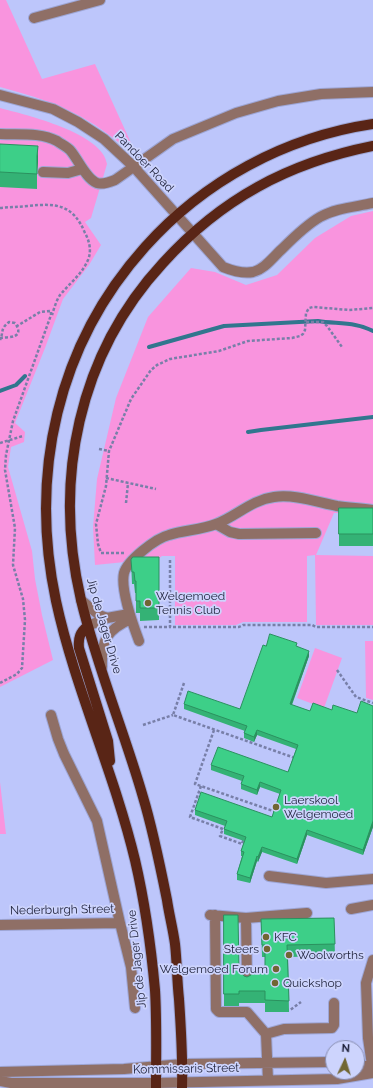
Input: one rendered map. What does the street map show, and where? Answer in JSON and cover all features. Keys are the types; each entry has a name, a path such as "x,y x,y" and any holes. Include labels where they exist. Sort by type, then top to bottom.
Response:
{"main road":[{"path":"112,783 71,655 57,603 50,567 47,539 46,482 50,450 61,400 79,350 97,314 112,290 139,254 177,215 208,190 248,165 291,145 339,130 373,124"},
{"name":"Jip de Jager Drive","path":"182,1085 183,1064 174,942 158,853 144,797 88,626 81,600 71,544 69,511 72,463 77,432 84,405 104,351 130,306 156,270 193,233 208,220 242,196 276,177 320,159 373,146"},
{"path":"88,626 80,634 78,642 108,741 112,783"},
{"name":"Jip de Jager Drive","path":"112,783 134,858 148,924 155,992 156,1086"}],"street":[{"path":"34,18 100,0"},
{"path":"0,134 37,135 59,142 69,150 82,169 98,183 108,183 115,180 173,139 236,113 278,101 321,94 373,92"},
{"name":"Pandoer Road","path":"0,95 53,109 78,122 104,139 133,166 223,267 232,271 245,273 254,271 266,264 301,231 319,217 334,211 373,203"},
{"path":"44,172 68,173 82,169"},
{"path":"139,641 131,620 124,575 128,565 142,552 163,537 216,524 251,503 274,497 287,497 373,510"},
{"path":"216,524 230,532 240,534 316,533"},
{"path":"81,600 99,615 107,618 131,620"},
{"path":"88,626 107,618"},
{"path":"102,670 103,647 108,636 119,624 131,620"},
{"name":"Nederburgh Street","path":"0,924 120,922 97,822 64,754 51,715"},
{"path":"269,876 326,883 373,879"},
{"path":"351,908 373,905"},
{"path":"268,1080 266,1034 247,1008 219,1012 216,1011 213,915 246,918 307,913"},
{"path":"246,918 247,982"},
{"path":"120,922 131,967 135,1008"},
{"path":"373,964 366,983 368,1038 373,1070"},
{"path":"266,1034 284,1029 332,1028 334,1025 334,1003"},
{"name":"Kommissaris Street","path":"0,1072 124,1068 183,1064 325,1062"},
{"name":"Kommissaris Street","path":"0,1081 11,1083 156,1086 268,1080 337,1079 373,1070"}],"path":[{"path":"0,208 38,205 64,208 78,219 84,229 89,240 90,254 87,262 77,276 59,297 51,315 13,422 8,442 5,470 14,528 13,565 23,599 25,620 22,668 17,674 0,683"},
{"path":"142,552 133,554 101,553 98,544 96,524 106,486 109,451 131,399 151,370 157,365 170,359 219,352 248,341 292,338 300,336 303,334 306,324 305,318 307,310 313,307 349,310 373,308"},
{"path":"17,326 40,312 51,311 51,315"},
{"path":"9,322 15,323 18,332 13,338 0,339 2,328 9,322"},
{"path":"306,324 323,322 342,347"},
{"path":"0,443 8,442 23,436"},
{"path":"98,449 109,451"},
{"path":"106,478 156,489"},
{"path":"126,504 128,483"},
{"path":"170,560 170,627"},
{"path":"131,620 170,627 239,627 243,625 304,624 312,624 316,627 373,627"},
{"path":"338,670 356,697 373,703"},
{"path":"173,715 184,683"},
{"path":"142,725 173,715 295,758"},
{"path":"214,730 196,784 276,812"},
{"path":"201,786 190,817 223,829 220,836 242,844 245,836 249,838"},
{"path":"288,1012 283,1012 283,1010 290,1010 301,1002"}],"shaded area":[{"path":"0,0 6,0 42,79 95,64 131,143 124,147 95,125 66,109 35,97 0,87"},
{"path":"0,108 27,115 62,127 78,135 92,143 102,153 107,164 91,218 85,222 101,245 89,265 63,299 15,423 25,432 24,442 11,447 8,467 32,551 35,579 53,660 0,687"},
{"path":"373,211 373,514 334,513 316,555 373,556 373,625 316,625 315,555 307,556 307,622 243,622 236,625 175,625 175,556 162,556 155,561 155,569 131,570 125,562 95,565 93,527 97,479 116,398 148,317 191,268 215,272 246,285 277,275 315,238 351,216"},
{"path":"365,641 373,641 373,700 366,698"},
{"path":"315,648 342,658 324,708 297,698"},
{"path":"0,782 6,834 0,834"}],"building":[{"path":"0,144 38,146 37,174 0,172"},
{"path":"339,508 373,508 373,534 339,534"},
{"name":"Welgemoed Tennis Club","path":"133,557 159,557 159,608 140,608 140,601 136,601 136,581 134,572 132,572 131,560"},
{"path":"270,634 297,643 296,646 309,651 290,704 310,711 313,703 332,710 333,705 357,713 361,701 373,706 373,821 363,850 307,830 297,859 262,847 258,857 257,856 250,878 237,874 244,852 241,851 246,837 224,829 227,821 195,810 201,792 272,817 281,790 260,782 257,790 241,784 244,776 211,765 218,747 288,772 298,745 257,730 254,737 244,733 247,726 184,704 188,691 240,709 263,645 266,646"},
{"path":"224,915 238,915 239,970 244,976 247,977 251,975 253,970 265,970 265,945 262,945 261,919 334,918 335,944 287,945 289,1001 265,1000 265,991 239,991 239,994 224,994"}],"waterway":[{"path":"149,347 224,326 318,321 360,326 373,331"},
{"path":"0,391 16,385 25,376"},
{"path":"248,432 373,417"}],"place":[{"name":"Welgemoed Tennis Club","path":"148,603"},
{"name":"Laerskool Welgemoed","path":"276,807"},
{"name":"KFC","path":"266,937"},
{"name":"Steers","path":"267,949"},
{"name":"Woolworths","path":"289,955"},
{"name":"Welgemoed Forum","path":"276,969"},
{"name":"Quickshop","path":"275,983"}]}
